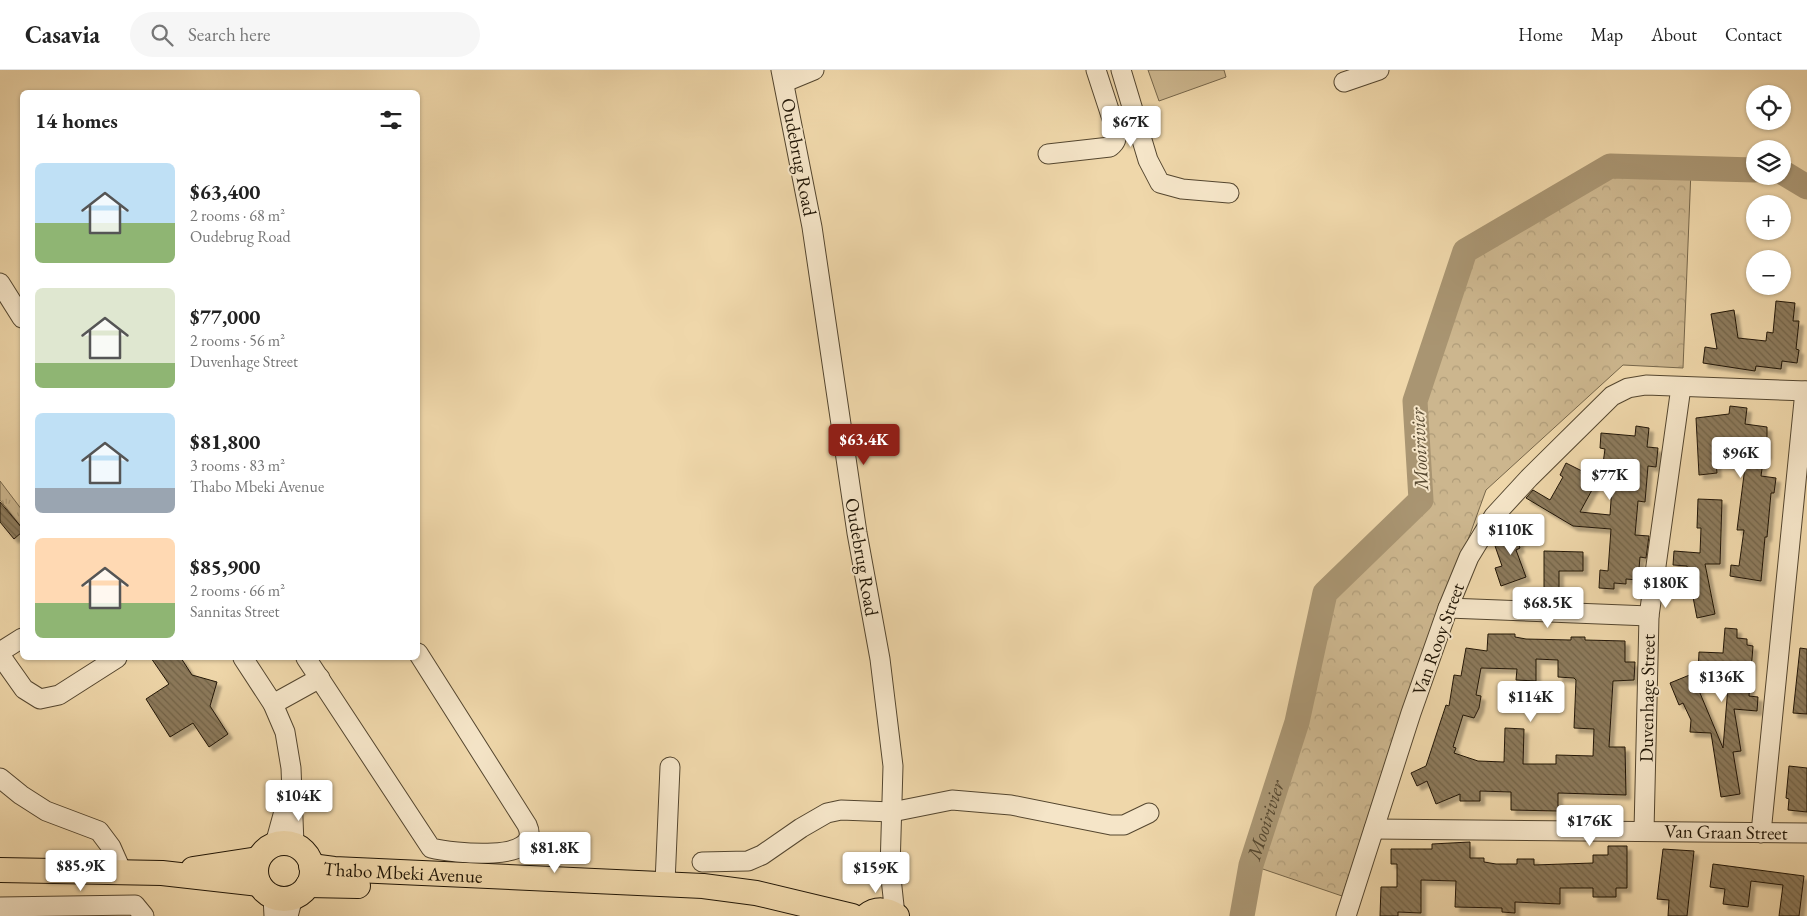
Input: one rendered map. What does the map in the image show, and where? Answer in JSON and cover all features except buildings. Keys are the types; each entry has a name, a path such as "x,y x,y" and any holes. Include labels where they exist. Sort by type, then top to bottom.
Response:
{"main road":[{"name":"Thabo Mbeki Avenue","path":"0,870 123,874 162,873 276,849"},
{"path":"276,849 303,850 309,859 287,894 256,872 276,849"},
{"name":"Thabo Mbeki Avenue","path":"287,894 344,870 665,883 756,893 877,915"},
{"name":"Thabo Mbeki Avenue","path":"162,873 287,894 466,889 718,902 795,916"}],"street":[{"path":"783,76 814,70"},
{"path":"1048,154 1110,147 1114,144 1117,138 1116,131 1096,70"},
{"path":"1121,70 1148,160 1160,183 1182,189 1228,193"},
{"path":"1344,82 1379,70"},
{"name":"Oudebrug Road","path":"783,76 812,228 857,533 880,658 893,766 890,869 877,915"},
{"path":"0,283 20,315"},
{"name":"Van Rooy Street","path":"1346,916 1448,608 1469,557 1494,516 1529,478 1612,396 1628,388 1646,385 1806,391"},
{"name":"Duvenhage Street","path":"1644,831 1648,616 1681,387"},
{"path":"1761,833 1806,391"},
{"path":"1448,608 1648,616"},
{"path":"20,639 0,653 24,689 40,698 59,695 114,660"},
{"path":"307,660 431,848 452,852 494,853 512,850 527,844 530,839 530,833 527,825 420,656"},
{"path":"244,660 281,719 289,749 290,791 276,849"},
{"path":"273,704 320,678"},
{"path":"665,883 670,767"},
{"path":"0,778 20,796 46,811 99,831 111,847 123,874"},
{"path":"702,862 748,861 762,856 812,821 827,813 841,810 892,812 952,800 1011,805 1111,825 1124,824 1149,813"},
{"name":"Van Graan Street","path":"1374,830 1807,833"},
{"path":"0,907 74,908 124,904 135,905 144,916"}],"green space":[{"path":"1148,70 1224,70 1226,77 1159,101"},
{"path":"1610,166 1691,170 1683,368 1623,365 1486,490 1386,767 1342,896 1251,865 1293,739 1325,593 1421,500 1415,401 1465,251"},
{"path":"0,481 20,507 20,525 0,500"}],"waterway":[{"name":"Mooirivier","path":"1242,916 1251,865 1297,722 1325,593 1421,500 1415,401 1465,251 1610,166 1746,170"},
{"name":"Mooirivier","path":"1791,177 1807,187"}]}
